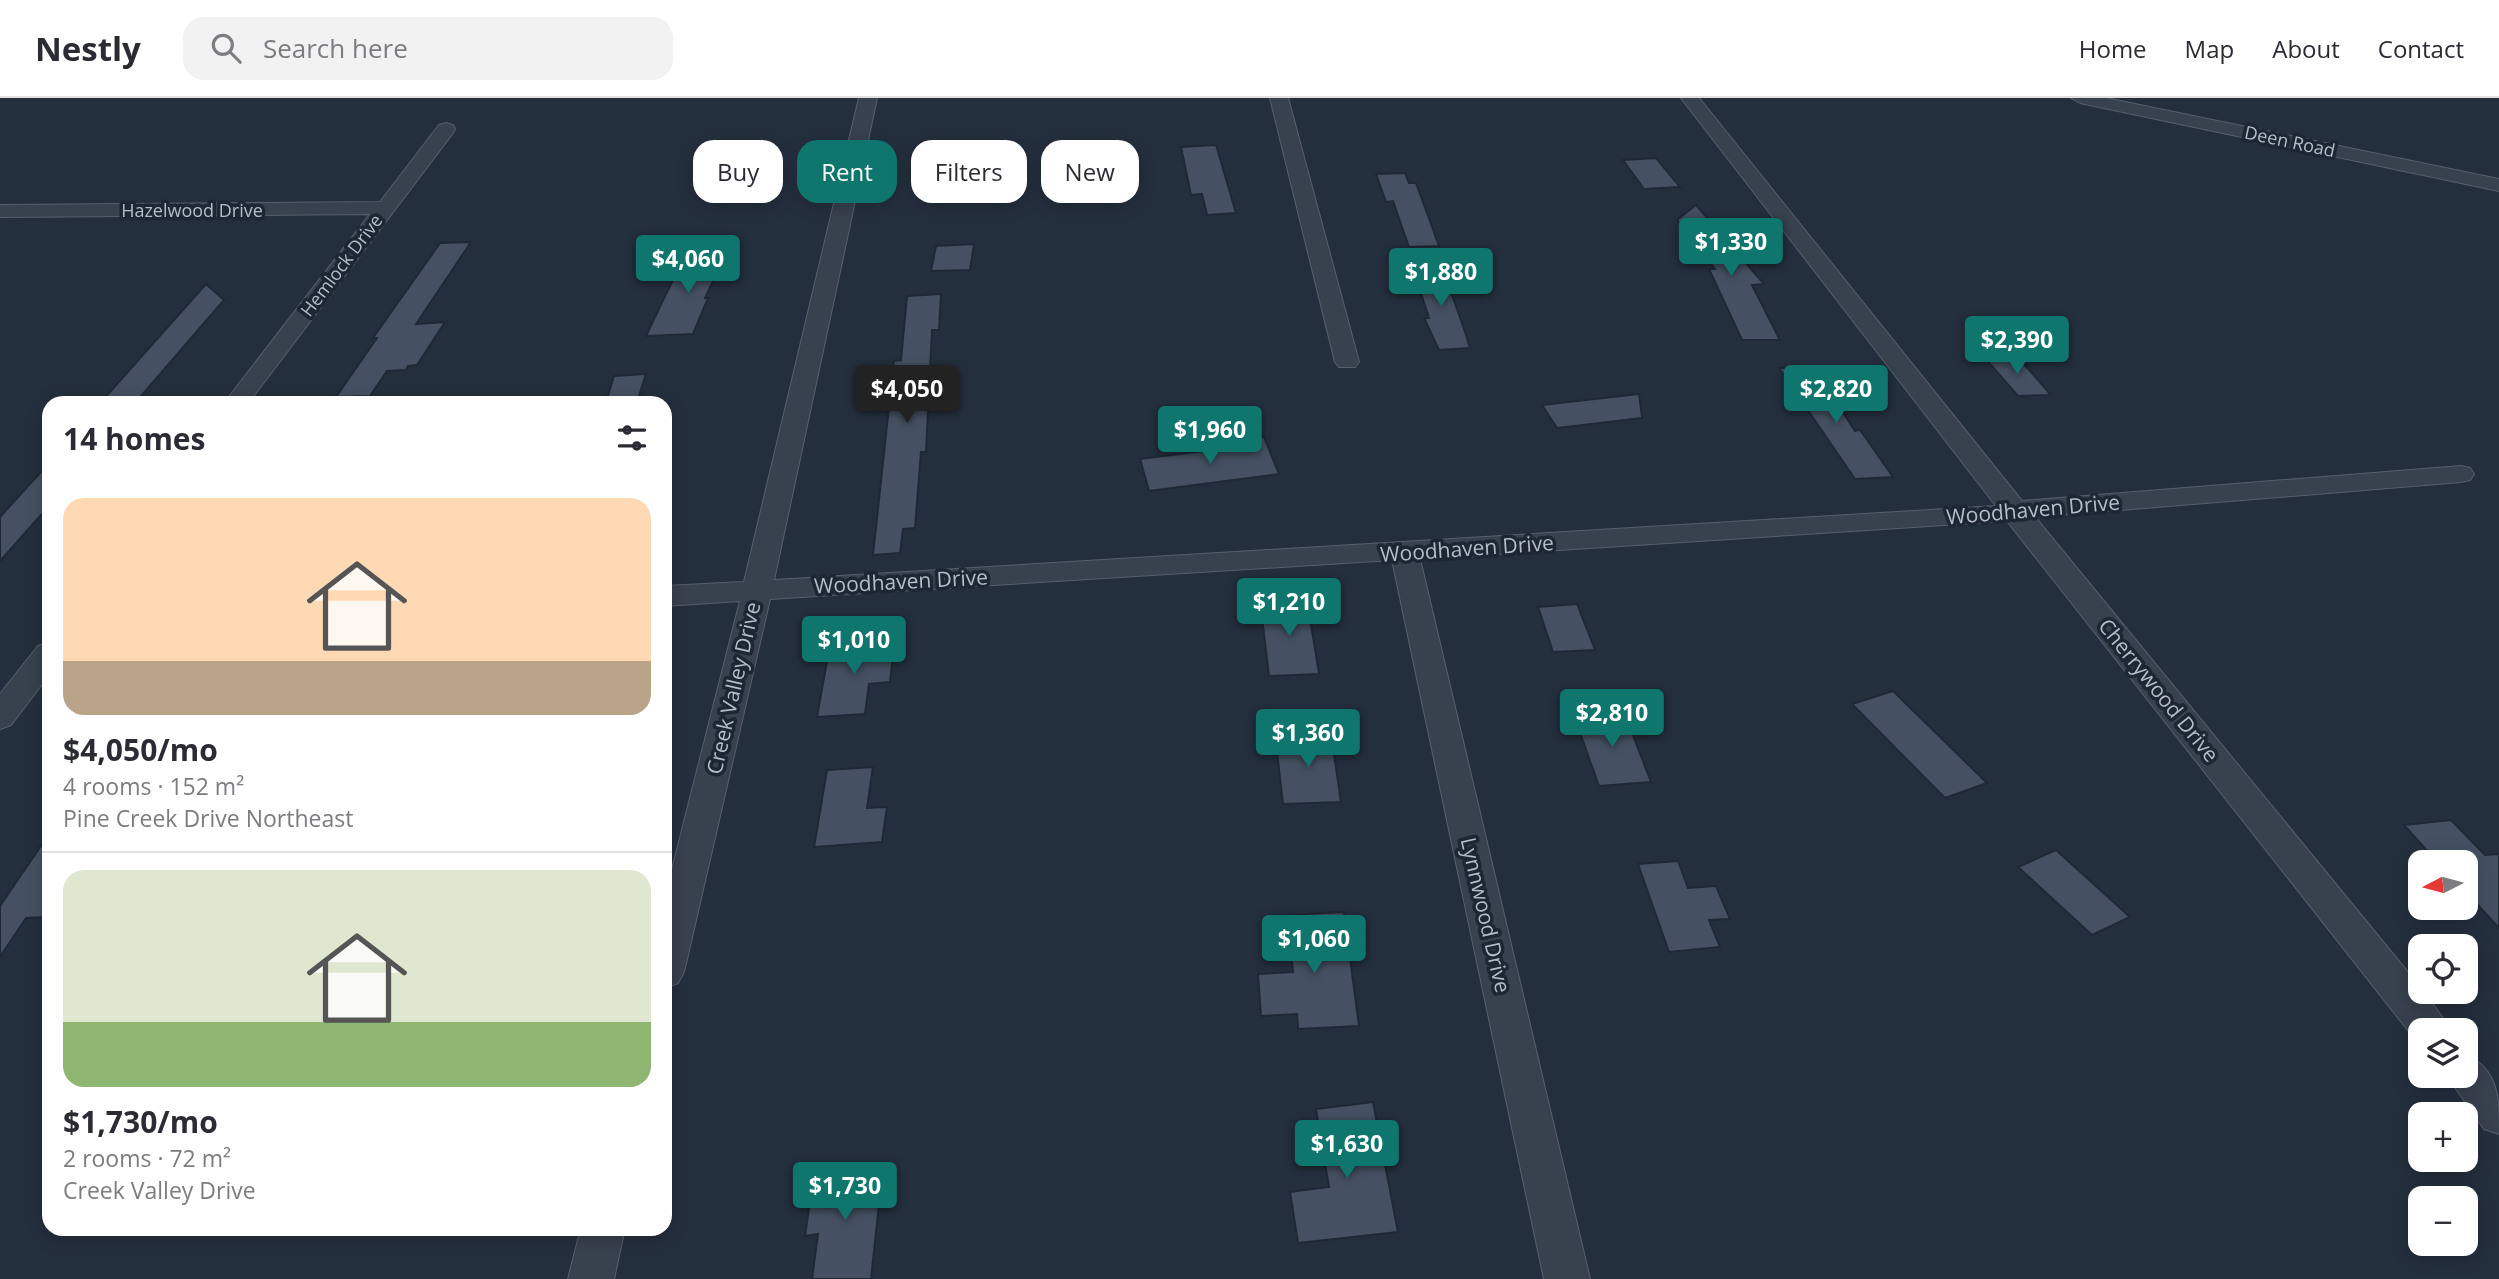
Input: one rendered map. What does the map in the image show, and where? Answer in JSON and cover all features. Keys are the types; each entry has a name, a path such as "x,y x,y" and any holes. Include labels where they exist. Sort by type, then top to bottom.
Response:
{"street":[{"name":"Creek Valley Drive","path":"672,943 757,590 868,98"},
{"path":"1279,98 1347,362"},
{"name":"Cherrywood Drive","path":"1690,98 1885,349 2422,1018"},
{"name":"Deen Road","path":"2080,98 2499,185"},
{"name":"Hemlock Drive","path":"242,396 446,129"},
{"name":"Hazelwood Drive","path":"0,211 383,208"},
{"name":"Woodhaven Drive","path":"672,596 2000,514 2014,510 2461,474"},
{"name":"Lynnwood Drive","path":"1404,552 1567,1279"},
{"path":"0,717 42,662"},
{"path":"2478,1088 2499,1115"},
{"path":"591,1279 601,1236"}],"building":[{"path":"1216,145 1236,213 1207,215 1202,194 1191,195 1181,147"},
{"path":"1656,158 1680,187 1644,189 1623,160"},
{"path":"1405,173 1409,183 1416,183 1439,246 1409,247 1393,201 1386,202 1376,174"},
{"path":"1696,205 1764,284 1752,285 1780,340 1742,340 1709,269 1715,269 1677,220"},
{"path":"471,242 416,324 445,322 417,365 408,366 406,370 387,371 370,396 337,396 377,338 373,338 440,243"},
{"path":"974,244 970,270 931,271 936,246"},
{"path":"697,250 728,250 705,298 708,298 693,334 646,336 679,267 688,267"},
{"path":"1441,264 1470,348 1439,350 1424,318 1429,318 1412,265"},
{"path":"206,284 224,300 141,396 106,396"},
{"path":"941,294 939,330 932,330 926,452 921,452 915,528 903,529 900,553 873,555 894,361 901,360 907,296"},
{"path":"2016,355 2051,395 2018,396 1984,357"},
{"path":"1813,367 1855,431 1860,430 1893,477 1855,479 1779,368"},
{"path":"646,374 639,396 608,396 614,376"},
{"path":"1639,394 1642,418 1557,428 1542,405"},
{"path":"1264,437 1279,474 1149,491 1140,459 1236,447 1234,441"},
{"path":"42,471 42,514 0,561 0,517"},
{"path":"1307,599 1319,674 1269,676 1260,601"},
{"path":"1577,604 1595,650 1553,652 1538,607"},
{"path":"895,640 890,682 869,684 865,714 817,717 830,644"},
{"path":"1893,691 1987,783 1945,798 1852,704"},
{"path":"1624,712 1651,782 1599,786 1574,716"},
{"path":"1331,733 1341,802 1283,804 1275,735"},
{"path":"873,767 867,808 887,807 882,842 814,847 827,770"},
{"path":"2451,820 2485,855 2499,854 2499,928 2478,905 2478,850 2426,850 2404,825"},
{"path":"42,844 42,917 26,918 0,957 0,906"},
{"path":"2056,850 2130,917 2092,935 2018,867"},
{"path":"1678,861 1688,888 1716,886 1730,919 1709,920 1720,947 1669,952 1638,864"},
{"path":"1344,912 1359,1026 1298,1029 1297,1014 1261,1016 1258,974 1293,972 1287,915"},
{"path":"1373,1102 1398,1232 1298,1243 1290,1192 1329,1187 1316,1109"},
{"path":"883,1167 871,1279 812,1279 818,1234 805,1236 814,1173"}]}
